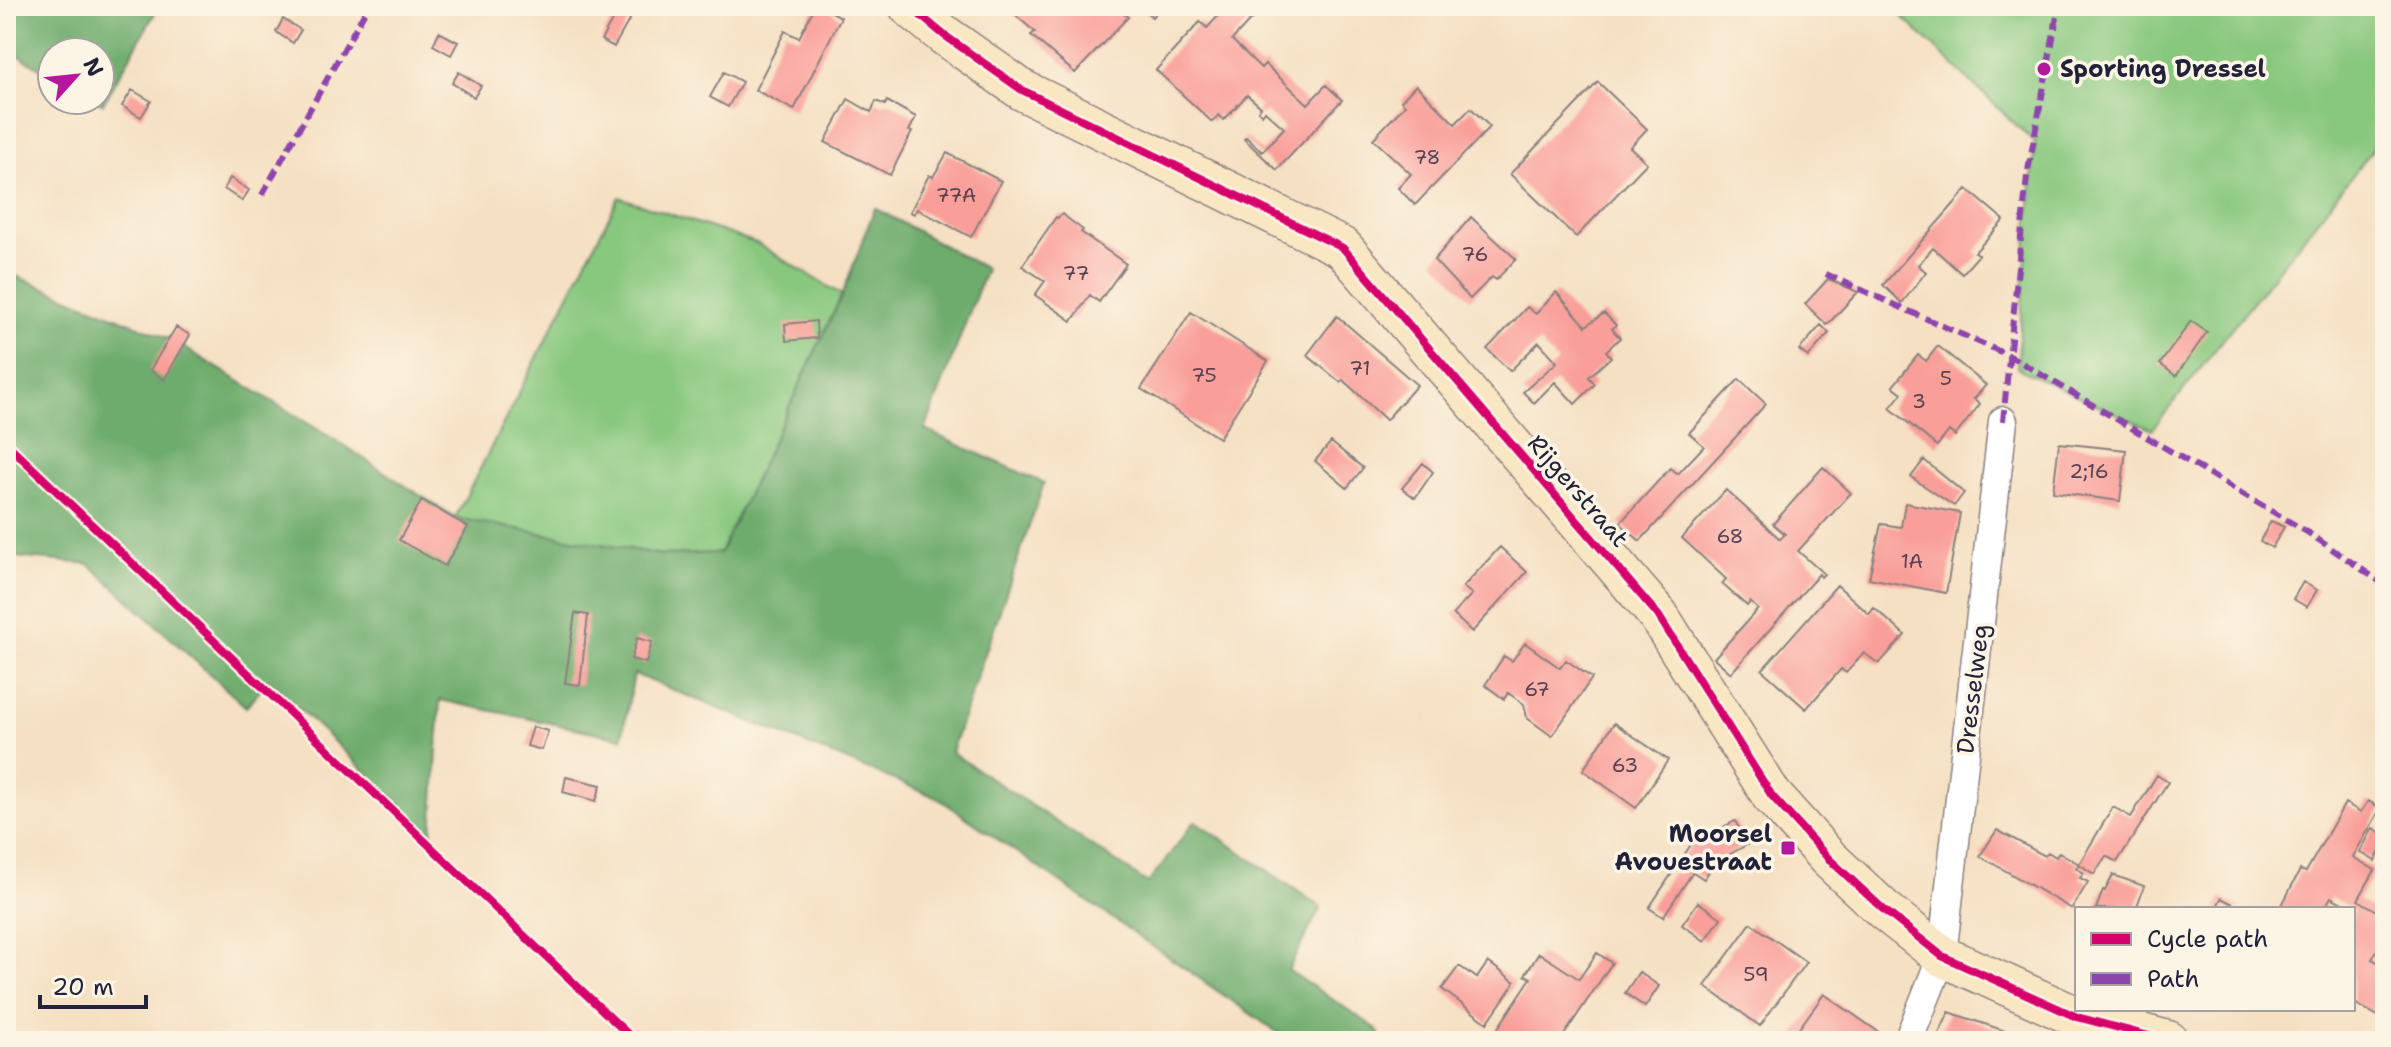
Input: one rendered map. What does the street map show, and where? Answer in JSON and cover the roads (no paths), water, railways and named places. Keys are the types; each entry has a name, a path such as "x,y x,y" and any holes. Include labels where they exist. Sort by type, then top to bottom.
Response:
{"street":[{"name":"Rijgerstraat","path":"909,6 1022,90 1343,248 1658,615 1772,796 1829,859 1884,910 1942,956 2077,1017 2168,1041"},
{"name":"Dresselweg","path":"1908,1041 1942,956 2003,421"}],"place":[{"name":"Sporting Dressel","path":"2044,69"},
{"name":"Moorsel Avouestraat","path":"1788,848"}]}
